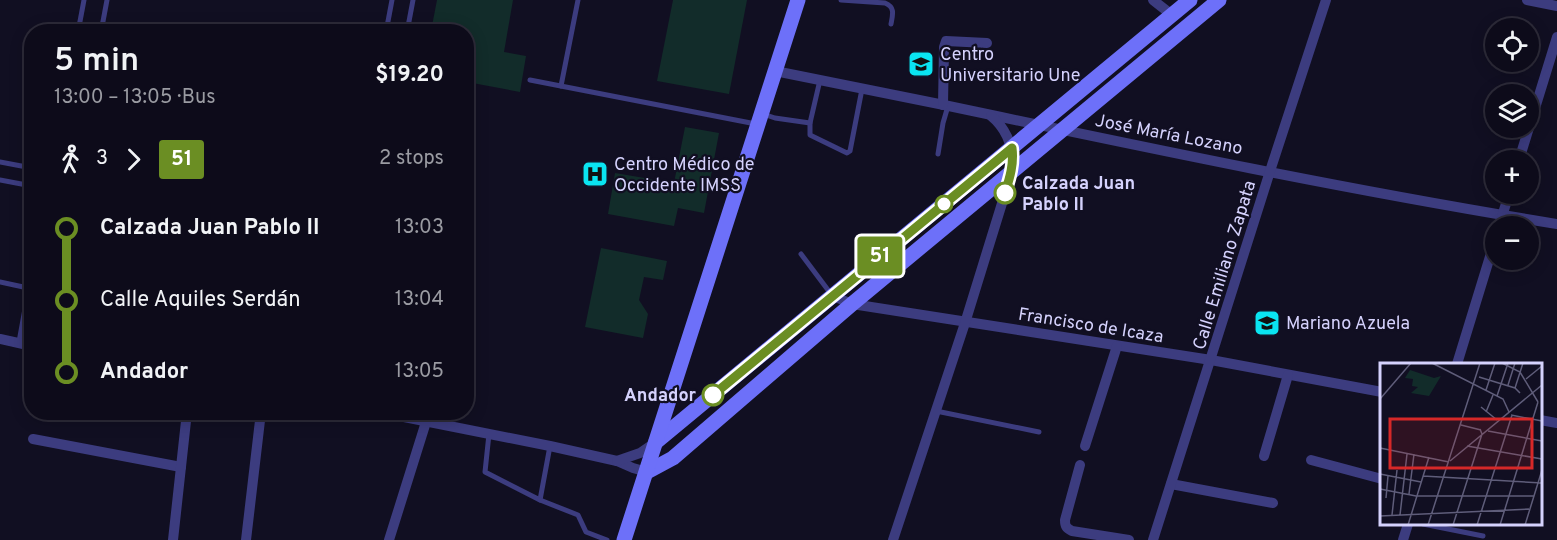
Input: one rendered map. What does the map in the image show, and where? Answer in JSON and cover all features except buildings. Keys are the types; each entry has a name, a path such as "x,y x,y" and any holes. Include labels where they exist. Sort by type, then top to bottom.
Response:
{"main road":[{"path":"624,540 798,0"},
{"path":"656,442 1190,0"},
{"path":"647,472 673,458 852,304 1220,0"}],"street":[{"path":"1154,0 1172,15"},
{"name":"Calle Emiliano Zapata","path":"1153,540 1326,0"},
{"path":"1527,0 1557,6"},
{"path":"1522,150 1557,37"},
{"path":"946,106 944,47 946,41 987,43"},
{"name":"José María Lozano","path":"775,71 1270,172 1557,224"},
{"path":"893,540 1012,171 1012,148 1003,129 988,114"},
{"path":"1502,215 1506,204"},
{"path":"1457,363 1486,270"},
{"name":"Francisco de Icaza","path":"833,296 852,304 1211,360 1380,392"},
{"path":"0,339 24,344"},
{"path":"1085,446 1117,346"},
{"path":"1264,456 1288,375"},
{"path":"173,540 187,420"},
{"path":"246,540 260,420"},
{"path":"417,420 617,460 647,472"},
{"path":"1542,420 1557,423"},
{"path":"389,540 426,422"},
{"path":"33,439 181,467"},
{"path":"617,460 640,453 656,442"},
{"path":"1311,459 1380,478"},
{"path":"1080,465 1065,525 1072,531 1129,540"},
{"path":"1171,484 1273,503"},
{"path":"1403,540 1408,525"}],"lane":[{"path":"80,24 84,0"},
{"path":"102,24 107,0"},
{"path":"388,24 392,0"},
{"path":"408,24 413,0"},
{"path":"561,86 578,0"},
{"path":"841,0 885,3 892,8 891,24"},
{"path":"530,80 760,119 776,118 810,123"},
{"path":"820,80 810,123 810,135 848,153 863,88"},
{"path":"938,154 946,106"},
{"path":"0,162 24,166"},
{"path":"0,180 24,184"},
{"path":"801,254 833,296"},
{"path":"0,282 24,287"},
{"path":"19,343 24,312"},
{"path":"936,411 1039,432"},
{"path":"489,434 485,472 540,500 578,515 586,532 607,540"},
{"path":"540,500 550,446"},
{"path":"1428,525 1483,536"}],"green space":[{"path":"437,0 513,0 504,52 526,56 520,92 474,83 474,24 432,24"},
{"path":"673,0 747,0 729,94 657,81"},
{"path":"685,127 719,133 704,213 678,208 674,226 608,214 615,173 674,183"},
{"path":"601,248 667,261 663,280 644,277 639,300 648,314 643,338 585,327"}],"bus line":[{"name":"51","path":"713,395 1012,148 1012,171 1005,193"}],"place":[{"name":"Centro Universitario Une","path":"921,64"},
{"name":"Centro Médico de Occidente IMSS","path":"595,174"},
{"name":"Calzada Juan Pablo II","path":"1005,193"},
{"name":"Mariano Azuela","path":"1267,323"},
{"name":"Andador","path":"713,395"}]}
